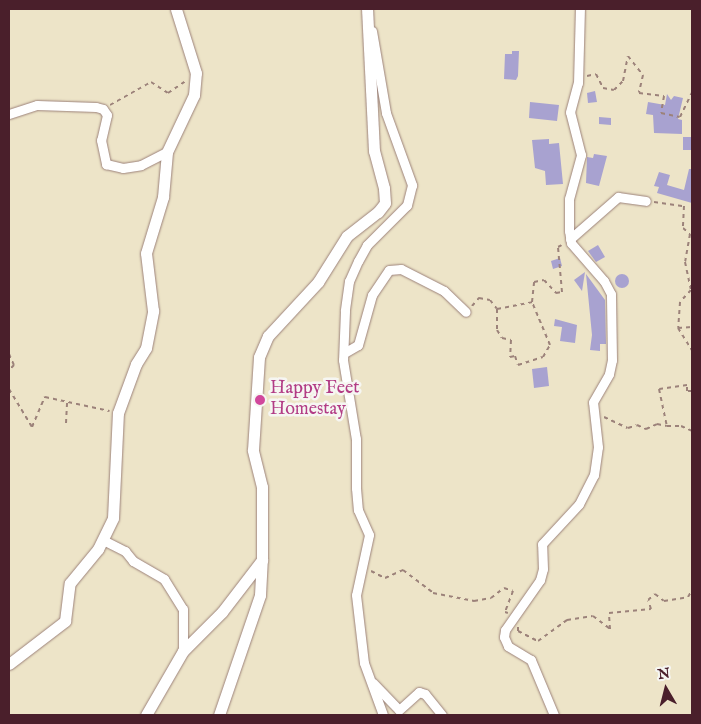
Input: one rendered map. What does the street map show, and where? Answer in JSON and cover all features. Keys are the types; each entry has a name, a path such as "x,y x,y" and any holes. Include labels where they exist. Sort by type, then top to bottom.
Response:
{"street":[{"path":"9,664 65,621 70,583 103,540 113,518 118,413 136,364 146,348 153,311 146,253 163,197 167,152 194,95 196,73 176,9"},
{"path":"367,9 386,113 412,185 407,205 367,245 349,281 344,353 344,375 356,439 358,510 368,535 356,595 368,677 383,715"},
{"path":"219,715 260,595 262,487 253,450 259,357 268,336 318,282 347,236 378,212 385,203 384,188 374,151 367,9"},
{"path":"554,715 531,660 508,646 504,638 540,580 544,569 542,544 579,504 594,475 598,447 594,395 609,374 612,360 611,294 604,281 570,239 568,210 582,155 570,112 578,78 580,9"},
{"path":"9,114 37,104 103,109 107,115 101,140 106,164 123,168 141,165 167,152"},
{"path":"570,239 618,197 646,201"},
{"path":"344,353 358,345 372,295 389,270 402,269 444,291 466,312"},
{"path":"103,540 125,551 134,562 164,579 183,609 183,651"},
{"path":"146,715 183,651 222,612 262,560"},
{"path":"368,677 399,710 419,692 425,694 442,715"}],"path":[{"path":"578,78 596,74 603,88 614,90 623,82 628,56 643,75 639,93 664,96 661,113 680,117 692,92"},
{"path":"103,109 151,82 168,93 196,73"},
{"path":"646,201 684,206 683,228 690,234 685,262 691,290 680,302 678,328 692,350"},
{"path":"466,312 479,298 490,300 497,309 497,330 502,338 511,340 510,357 515,356 518,365 544,357 550,345 532,302 534,282 544,280 556,293 562,292 558,247 570,239"},
{"path":"497,309 532,302"},
{"path":"678,328 692,327"},
{"path":"9,354 14,365 9,370"},
{"path":"667,426 659,389 686,385 687,391 692,391"},
{"path":"9,389 32,427 45,397 118,413"},
{"path":"66,423 67,402"},
{"path":"595,418 607,416 628,428 681,426 692,432"},
{"path":"361,566 385,578 403,570 433,593 474,601 491,598 504,588 513,591 505,612 516,616 518,631 538,642 567,620 593,616 610,629 609,613 651,609 648,600 655,594 664,601 688,596 692,590"}],"building":[{"path":"512,51 519,51 518,76 516,80 504,79 505,54 512,54"},
{"path":"595,91 597,102 588,103 587,93"},
{"path":"667,94 671,100 674,96 683,98 678,119 682,120 682,134 654,133 653,115 646,114 648,102 665,105"},
{"path":"530,102 559,105 557,121 529,118"},
{"path":"599,117 611,118 611,125 599,124"},
{"path":"683,137 692,137 692,150 683,150"},
{"path":"549,139 549,144 559,143 563,184 546,185 545,171 535,168 532,140"},
{"path":"594,154 607,156 599,186 586,183 587,157 593,158"},
{"path":"689,169 692,169 692,203 657,193 659,187 654,186 659,172 670,175 667,185 684,190"},
{"path":"598,245 605,257 596,262 588,251"},
{"path":"560,258 562,266 553,269 551,261"},
{"path":"585,272 582,291 574,280"},
{"path":"586,274 605,300 606,344 600,344 600,351 590,350 592,335"},
{"path":"619,274 625,274 629,281 625,288 619,288 615,284 615,278"},
{"path":"555,319 577,325 575,343 560,341 562,327 554,326"},
{"path":"547,367 549,386 534,388 532,369"}],"place":[{"name":"Happy Feet Homestay","path":"260,400"}]}
